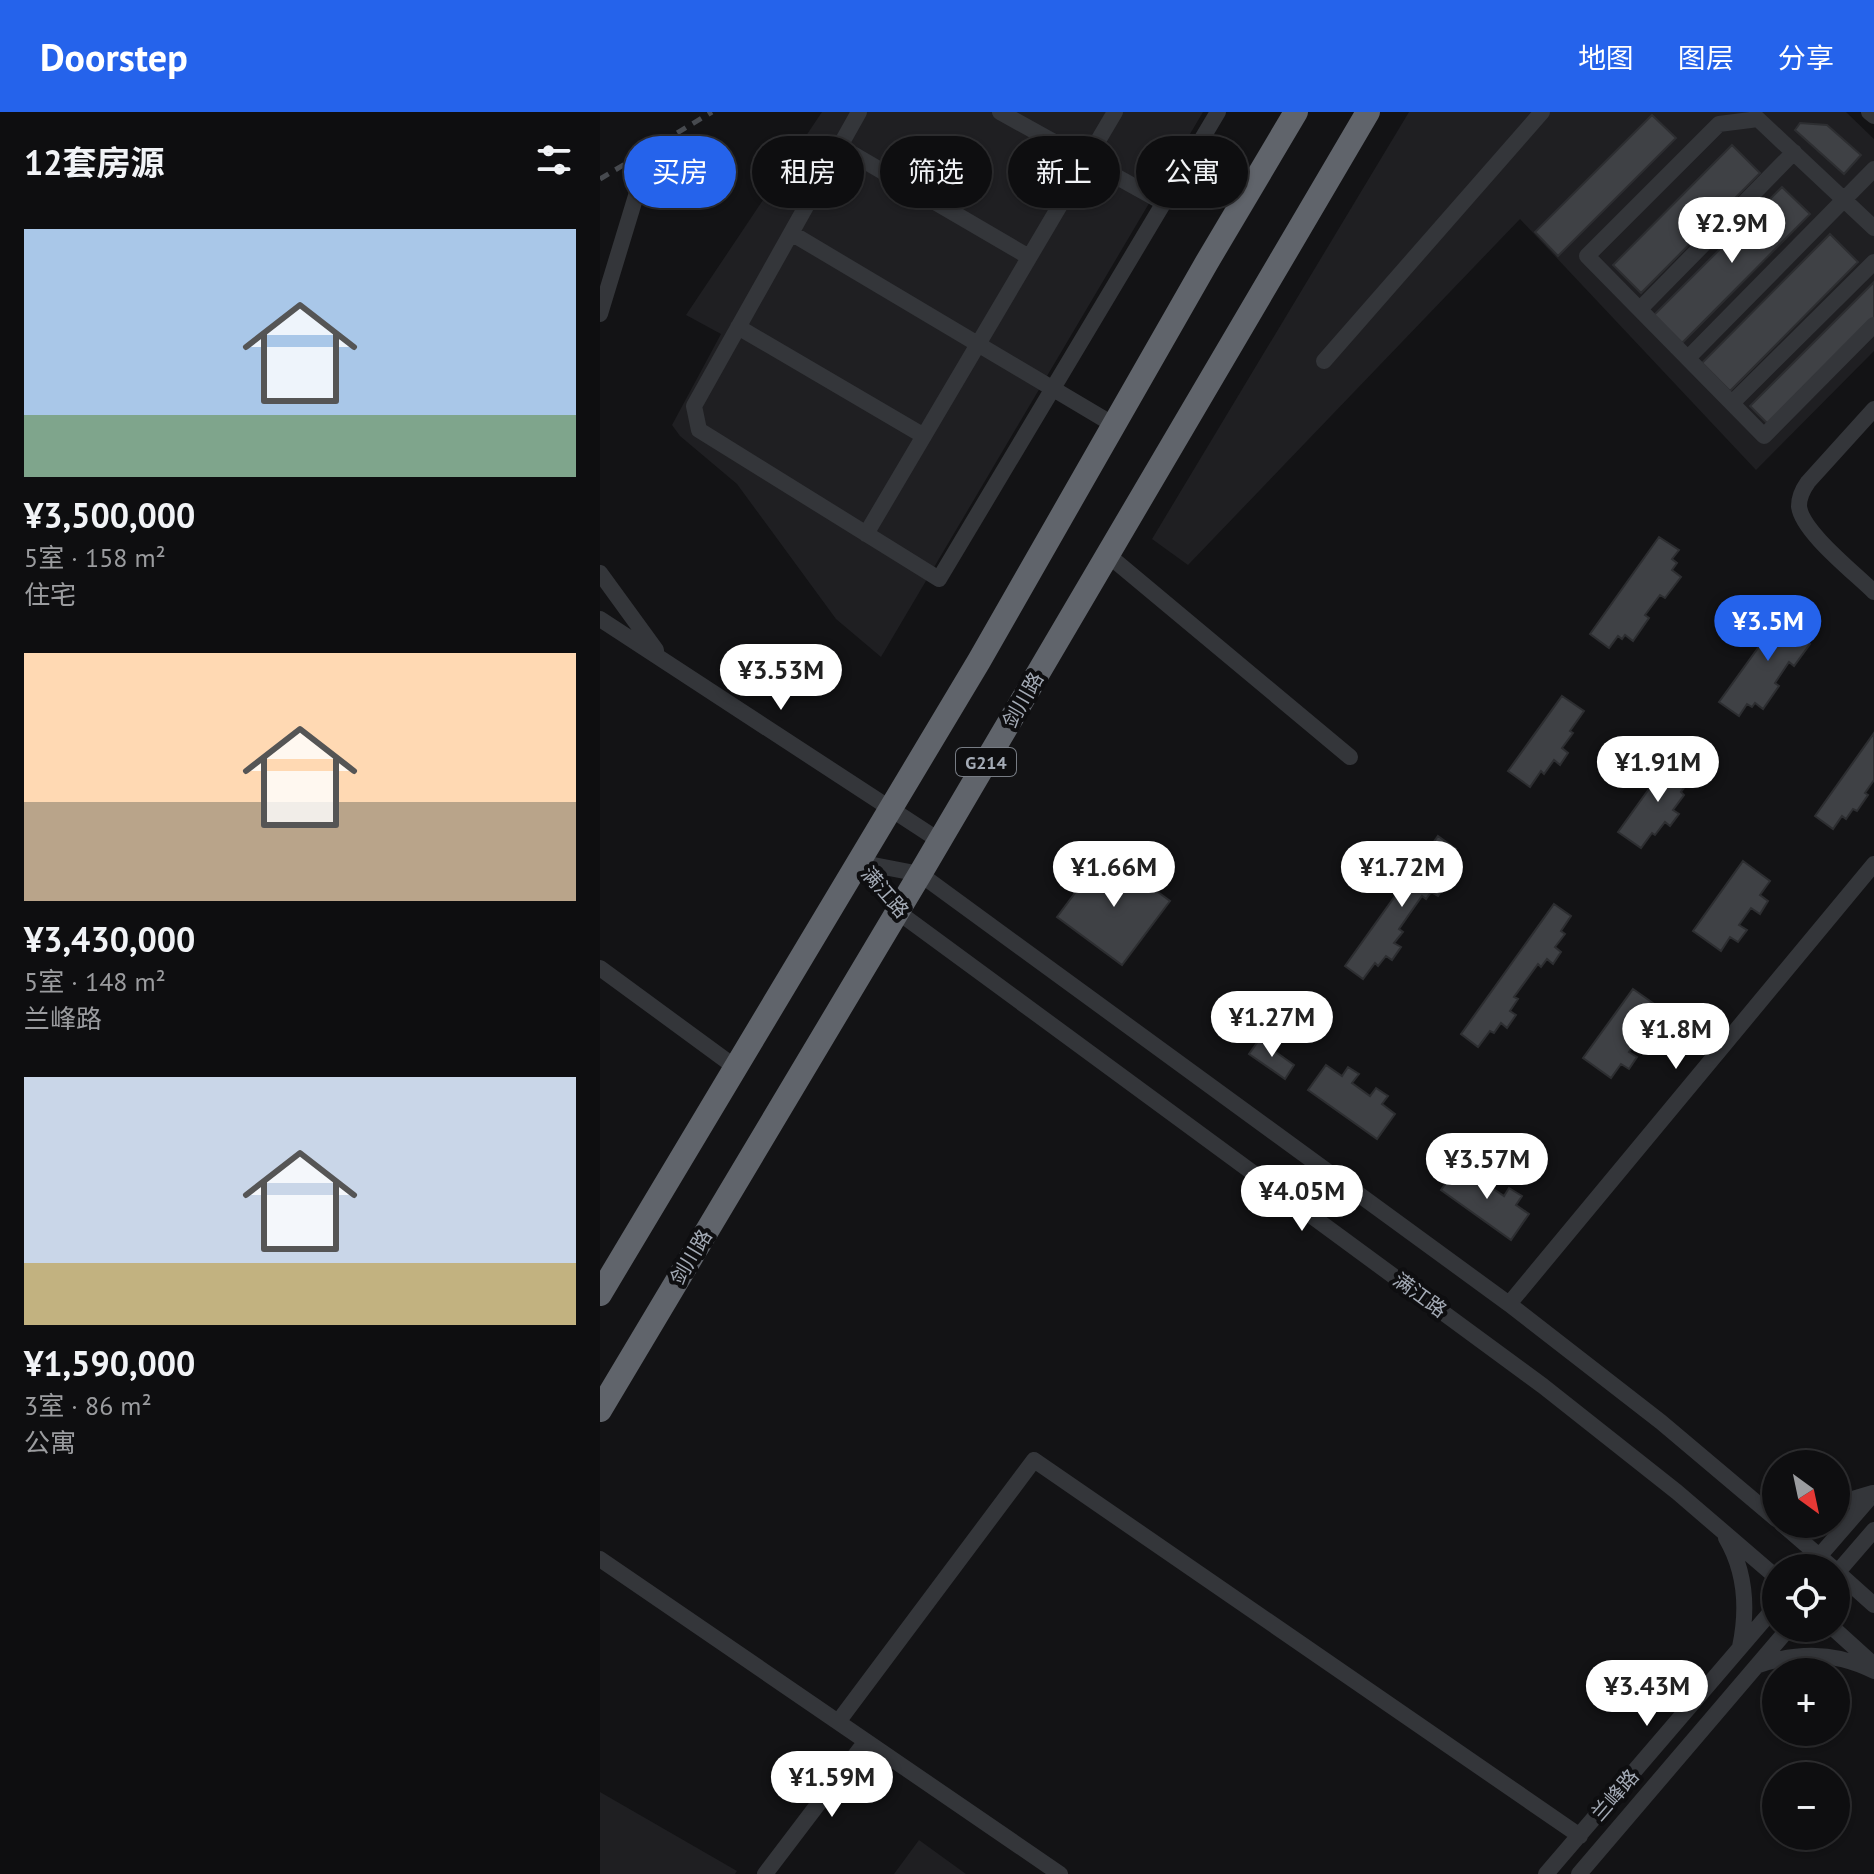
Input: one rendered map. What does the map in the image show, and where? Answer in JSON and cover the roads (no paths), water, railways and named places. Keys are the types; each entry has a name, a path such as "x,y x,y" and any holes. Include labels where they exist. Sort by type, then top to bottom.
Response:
{"highway":[{"name":"G214","path":"600,1294 986,649 1296,112"},
{"name":"剑川路","path":"600,1410 898,912 1368,112"}],"street":[{"path":"845,136 859,112"},
{"path":"1000,112 1044,136"},
{"path":"1101,136 1115,112"},
{"path":"1204,136 1218,112"},
{"path":"1324,361 1542,112"},
{"path":"1869,112 1874,116"},
{"path":"1874,228 1758,119 1719,124 1587,256 1764,436 1874,325"},
{"path":"1640,309 1794,152"},
{"path":"864,161 1029,257"},
{"path":"1688,358 1874,169"},
{"path":"600,314 632,208"},
{"path":"805,208 694,406 699,430 939,579 1161,208"},
{"path":"866,534 1058,208"},
{"path":"791,233 1114,425"},
{"path":"1732,403 1874,262"},
{"path":"738,327 924,436"},
{"path":"1874,409 1808,482 1799,503 1808,525 1874,592"},
{"path":"1108,555 1350,757"},
{"path":"600,573 662,659"},
{"path":"600,619 940,841"},
{"name":"满江路","path":"858,862 920,874 1509,1304 1661,1422 1762,1507"},
{"name":"满江路","path":"858,862 898,912 1497,1352 1634,1457 1762,1565"},
{"path":"1509,1304 1874,864"},
{"path":"600,968 735,1067"},
{"path":"838,1722 1034,1460 1580,1836"},
{"path":"1850,1500 1874,1493"},
{"path":"1821,1554 1874,1493"},
{"path":"1750,1496 1762,1499"},
{"path":"1718,1527 1729,1543 1742,1578 1745,1613 1740,1648"},
{"path":"1850,1556 1874,1530"},
{"path":"1794,1538 1807,1554"},
{"path":"600,1559 1060,1874"},
{"path":"1850,1584 1874,1605"},
{"name":"兰峰路","path":"1546,1874 1762,1622"},
{"name":"兰峰路","path":"1579,1874 1777,1642"},
{"path":"1849,1642 1874,1665"},
{"path":"1757,1666 1787,1657 1818,1656 1852,1662 1874,1671"},
{"path":"765,1874 866,1741"}],"railway":[{"path":"600,179 712,112"}]}
